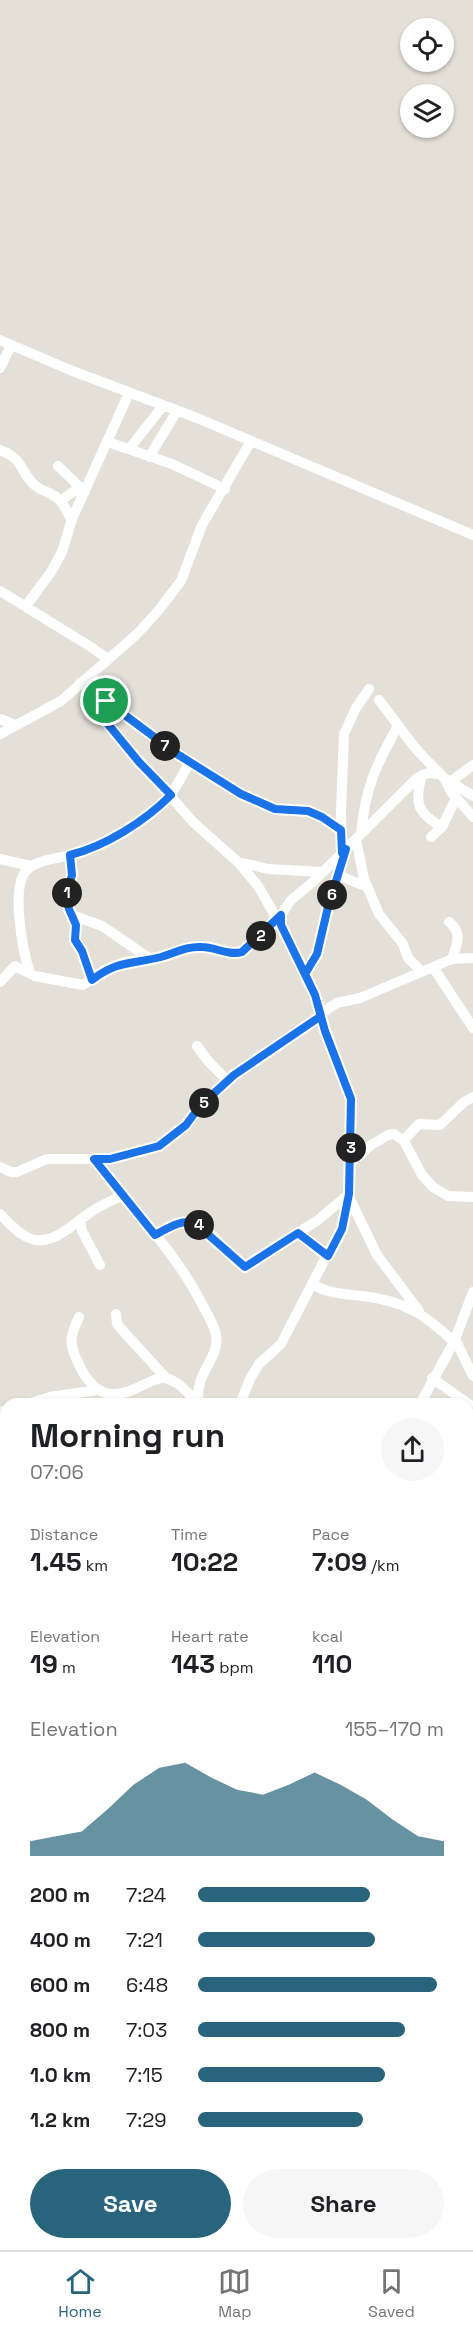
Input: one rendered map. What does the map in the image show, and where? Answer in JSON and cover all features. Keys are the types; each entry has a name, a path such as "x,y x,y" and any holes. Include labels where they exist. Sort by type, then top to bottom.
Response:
{"street":[{"path":"0,340 251,441 473,535"},
{"path":"0,368 11,345"},
{"path":"26,606 51,572 62,552 82,490 108,441 129,393"},
{"path":"129,449 163,406"},
{"path":"149,457 177,411"},
{"path":"108,441 172,464 225,489"},
{"path":"0,734 61,701 136,634 171,597 181,580 202,525 251,441"},
{"path":"0,450 19,462 35,486 60,501 72,521"},
{"path":"58,466 82,490"},
{"path":"60,501 82,490"},
{"path":"0,591 91,646 108,660"},
{"path":"80,683 221,783 275,809 308,811 341,830"},
{"path":"305,974 317,954 344,851 341,830 344,734 356,708 369,689"},
{"path":"379,700 416,749 445,778 473,796"},
{"path":"106,701 107,723 193,822 238,862 279,917 284,933 315,995 351,1099 349,1195 342,1229 281,1344 259,1364 242,1398"},
{"path":"0,719 15,726"},
{"path":"398,726 374,770 366,793 358,836 367,886 379,914 404,944 408,958 422,972"},
{"path":"30,973 24,957 20,910 20,886 23,875 31,867 80,853 129,827 155,810 171,795 190,762"},
{"path":"422,775 445,778 473,765"},
{"path":"0,982 15,966 35,976 83,985 103,971 125,962 159,957 195,946 236,954 242,952 279,917 291,900 422,775"},
{"path":"422,775 418,794 420,810 426,818 442,827"},
{"path":"445,778 456,798 473,817"},
{"path":"431,837 442,827 456,798"},
{"path":"70,855 72,875 66,896 76,925 75,940 82,951 92,980"},
{"path":"0,859 31,867"},
{"path":"238,862 268,869 323,871 338,874 367,886"},
{"path":"72,915 102,926 149,958"},
{"path":"449,922 456,928 458,934 452,959"},
{"path":"0,1166 11,1172 17,1172 47,1159 110,1159 159,1146 186,1125 200,1106 228,1081 337,1003 360,998 452,959 473,958"},
{"path":"433,967 473,1028"},
{"path":"197,1046 228,1081"},
{"path":"404,1140 419,1124 440,1125 464,1102 473,1097"},
{"path":"351,1163 371,1145 388,1135 400,1136 422,1175 433,1187 448,1196 473,1197"},
{"path":"94,1159 173,1257 195,1290 216,1333 214,1353 200,1378 198,1398"},
{"path":"0,1214 26,1237 47,1238 60,1234 103,1204 124,1195"},
{"path":"155,1235 177,1224 188,1221 195,1223 245,1267 326,1215 349,1195"},
{"path":"349,1195 377,1255 421,1313"},
{"path":"80,1220 82,1231 100,1265"},
{"path":"298,1233 328,1256"},
{"path":"313,1285 338,1295 365,1296 405,1305 421,1313 454,1340 473,1377"},
{"path":"423,1398 454,1340 473,1292"},
{"path":"116,1314 117,1324 123,1331 166,1378 178,1384 193,1398"},
{"path":"79,1317 70,1336 71,1346 86,1379 98,1390 108,1395 126,1394 154,1380 166,1378"},
{"path":"432,1378 460,1398"},
{"path":"47,1398 98,1390"}],"route":[{"path":"106,701 107,723 139,762 171,795 155,810 129,827 80,853 70,855 72,875 66,896 77,927 74,933 75,940 82,951 92,980 103,971 125,962 159,957 195,946 236,954 242,952 281,915 284,933 315,995 320,1014 325,1031 351,1099 351,1166 347,1211 338,1240 328,1256 298,1233 245,1267 216,1239 195,1223 188,1221 177,1224 155,1235 94,1159 110,1159 136,1154 159,1146 172,1138 186,1125 200,1106 234,1075 274,1048 299,1031 321,1016 315,995 305,974 317,954 328,907 346,849 342,853 341,830 322,817 308,811 275,809 241,794 177,754 115,710 106,701"}]}
